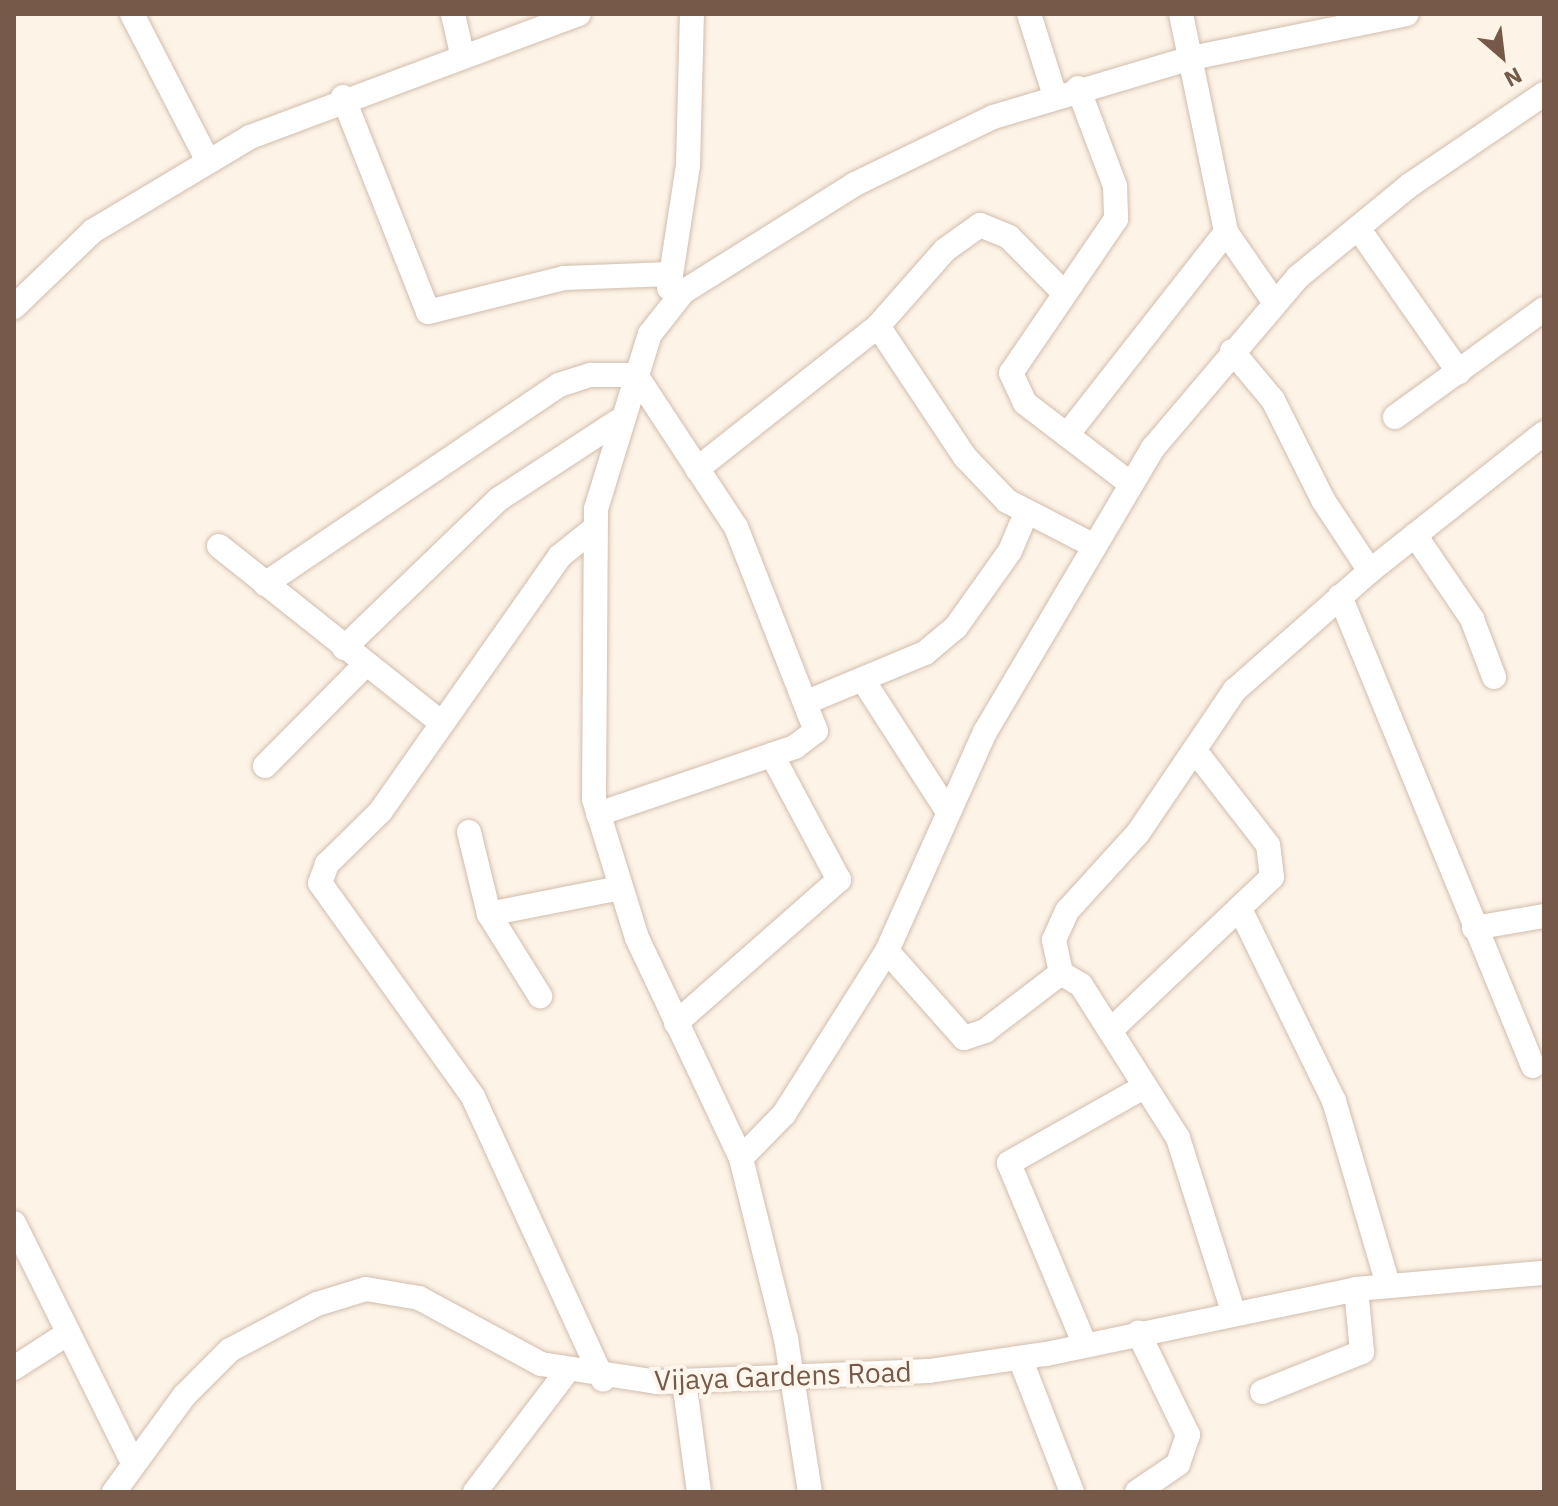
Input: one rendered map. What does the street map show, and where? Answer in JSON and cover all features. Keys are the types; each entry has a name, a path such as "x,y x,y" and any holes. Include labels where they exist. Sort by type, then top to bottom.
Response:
{"street":[{"path":"132,14 208,161"},
{"path":"453,14 462,54"},
{"path":"14,307 93,231 208,161 343,97 579,14"},
{"path":"692,14 688,165 671,274 664,310 618,421 595,528 591,757 598,814 620,888 676,1023 741,1158 791,1378 810,1492"},
{"path":"1029,14 1055,96"},
{"path":"1181,14 1226,232 1275,303"},
{"path":"664,310 855,184 1055,96 1337,21 1407,14"},
{"path":"1078,88 1120,204 1011,373 1025,403 1131,484"},
{"path":"741,1158 784,1114 887,951 985,732 1131,484 1232,351 1275,303 1358,228 1544,94"},
{"path":"343,97 428,312 564,278 671,274"},
{"path":"697,469 878,326 945,250 980,225 1009,237 1064,293"},
{"path":"1358,228 1459,372"},
{"path":"1067,435 1226,232"},
{"path":"1395,417 1544,309"},
{"path":"878,326 965,457 1025,515 1094,546"},
{"path":"1232,351 1273,400 1323,500 1370,571"},
{"path":"265,584 559,385 590,375 636,375"},
{"path":"598,814 810,741 816,731 736,527 636,375"},
{"path":"344,648 499,499 618,421"},
{"path":"1233,1311 1178,1138 1144,1087 1113,1028 1081,985 1061,973 1054,940 1067,911 1138,833 1235,690 1370,571 1544,433"},
{"path":"807,702 925,653 956,627 1010,551 1025,515"},
{"path":"595,528 560,556 440,722 381,811 320,872 320,883 473,1097 603,1379"},
{"path":"1415,535 1472,619 1494,677"},
{"path":"219,546 364,666 440,722"},
{"path":"1340,596 1533,1066"},
{"path":"265,766 364,666"},
{"path":"863,680 948,812"},
{"path":"1113,1028 1241,911 1272,877 1274,862 1195,751"},
{"path":"676,1023 839,880 772,755"},
{"path":"469,832 489,914 540,996"},
{"path":"489,914 620,888"},
{"path":"1241,911 1334,1101 1362,1177 1388,1284"},
{"path":"1474,928 1544,916"},
{"path":"887,951 964,1038 985,1031 1061,973"},
{"path":"1085,1345 1009,1163 1144,1087"},
{"path":"14,1223 133,1463"},
{"name":"Vijaya Gardens Road","path":"118,1491 133,1463 230,1350 317,1304 366,1289 419,1298 479,1335 568,1370 603,1379 684,1381 791,1378 1020,1358 1233,1311 1356,1289 1544,1273"},
{"path":"1262,1392 1362,1352 1356,1289"},
{"path":"1137,1492 1178,1464 1188,1435 1138,1332"},
{"path":"14,1368 67,1334"},
{"path":"1020,1358 1072,1492"},
{"path":"475,1492 568,1370"},
{"path":"684,1381 699,1492"}]}
